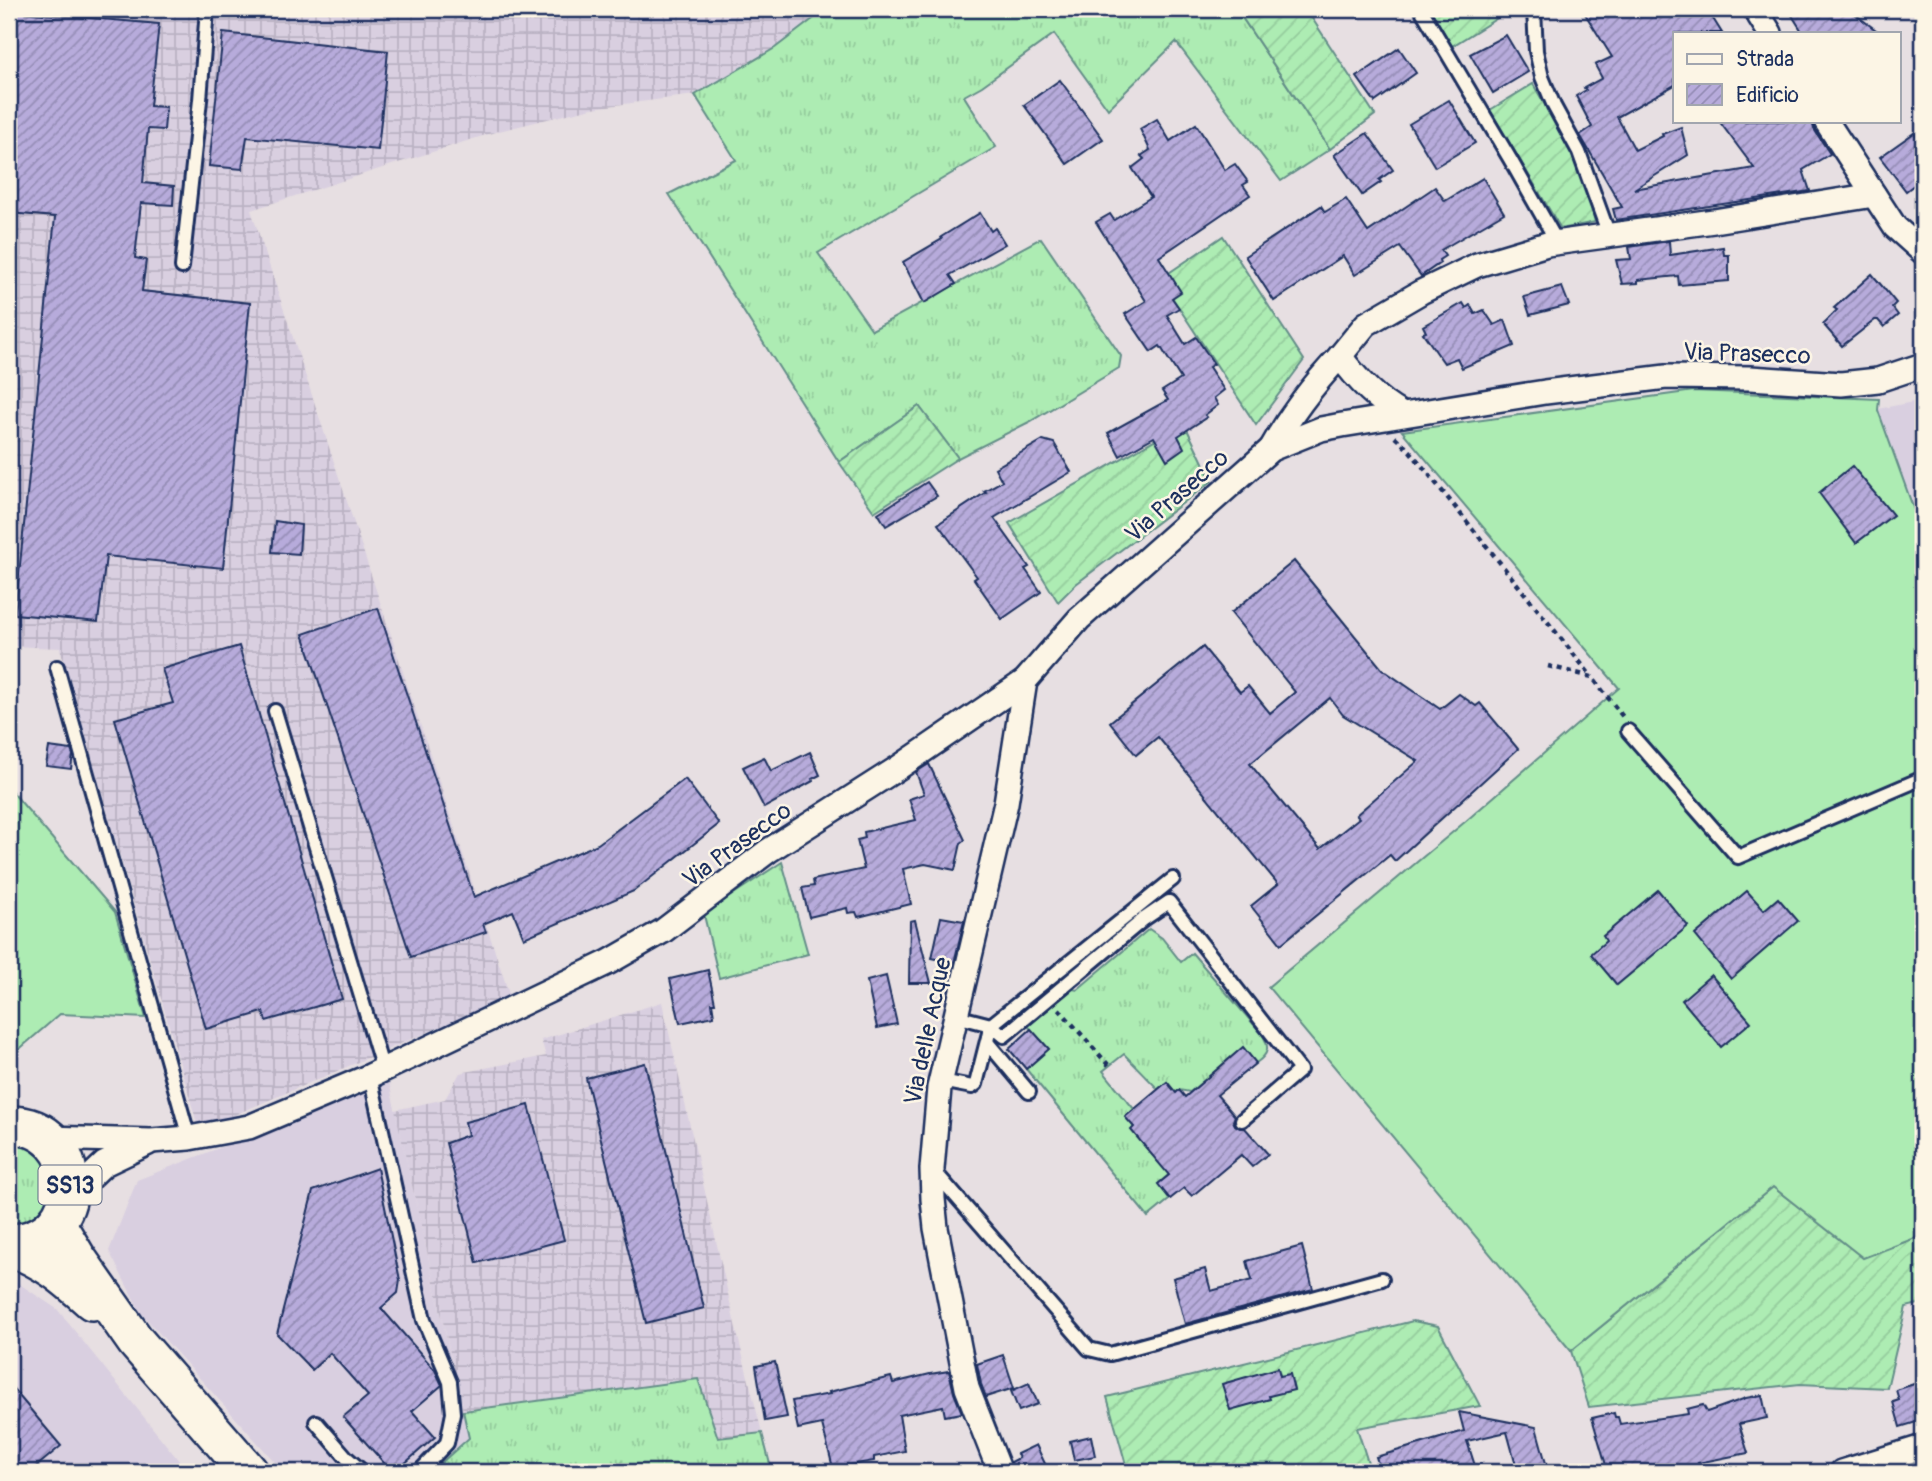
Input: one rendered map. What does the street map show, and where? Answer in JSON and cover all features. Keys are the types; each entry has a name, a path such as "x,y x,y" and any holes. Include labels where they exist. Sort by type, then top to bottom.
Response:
{"main road":[{"name":"SS13","path":"9,1245 41,1236 61,1214 70,1187 68,1168 60,1151 47,1138 30,1128 10,1124"},
{"name":"SS13","path":"61,1214 78,1258 136,1342 249,1472"},
{"name":"SS13","path":"9,1245 36,1257 61,1273 136,1342"}],"street":[{"path":"1755,9 1769,32"},
{"path":"1827,122 1895,227 1923,252"},
{"name":"Via Prasecco","path":"47,1138 151,1141 189,1138 249,1127 376,1072 609,962 663,931 768,851 898,768 1025,681 1079,619 1271,449 1286,422 1315,383 1366,324 1421,292 1477,265 1547,244 1874,195"},
{"path":"1340,356 1353,376 1384,404 1393,416"},
{"name":"Via Prasecco","path":"1271,449 1321,429 1545,392 1666,377 1750,378 1841,384 1878,380 1923,365"},
{"name":"Via delle Acque","path":"1000,1472 967,1388 936,1228 932,1168 940,1084 1006,803 1025,681"},
{"name":"Via Prasecco","path":"61,1214 84,1183 104,1164 151,1141"},
{"path":"1842,1472 1923,1447"}],"lane":[{"path":"182,267 207,9"},
{"path":"1420,9 1557,242"},
{"path":"1534,9 1536,51 1542,77 1553,106 1580,152 1609,235"},
{"path":"57,667 189,1138"},
{"path":"275,711 376,1072 425,1320 450,1382 453,1413 447,1443 419,1472"},
{"path":"1628,731 1738,857 1923,778"},
{"path":"940,1084 972,1087 976,1084 991,1025 1172,879"},
{"path":"956,1016 991,1025 1004,1036 1144,919 1169,902 1300,1070 1242,1120"},
{"path":"987,1042 1029,1092"},
{"path":"932,1168 1089,1349 1110,1354 1382,1279"},
{"path":"316,1422 346,1458 363,1472"}],"path":[{"path":"1393,416 1394,437 1410,451 1592,677 1622,715 1628,731"},
{"path":"1548,666 1592,677"},
{"path":"1050,999 1112,1069"}],"shaded area":[{"path":"9,9 826,9 775,48 695,95 592,108 495,132 251,210 510,997 199,1130 60,648 9,646"},
{"path":"1923,400 1923,535 1878,409"},
{"path":"662,1002 762,1433 718,1438 698,1379 463,1410 395,1110 445,1099 460,1073 546,1056 541,1040"},
{"path":"389,1082 469,1438 428,1472 284,1472 141,1313 109,1251 137,1180"},
{"path":"9,1277 57,1309 188,1472 9,1472"}],"green space":[{"path":"826,9 1246,9 1239,13 1330,149 1281,181 1176,42 1108,109 1054,34 964,96 996,147 818,253 872,330 1041,238 1121,356 1119,368 1031,421 958,458 919,406 839,462 669,194 736,160 695,95 775,48"},
{"path":"1246,9 1306,9 1375,115 1330,149 1239,13"},
{"path":"1430,9 1512,9 1452,46"},
{"path":"1533,84 1580,165 1595,222 1561,229 1490,110"},
{"path":"1223,236 1304,360 1256,425 1160,279"},
{"path":"1694,391 1879,399 1878,410 1923,535 1923,1235 1863,1258 1773,1187 1571,1351 1268,987 1619,688 1402,431"},
{"path":"919,406 958,458 874,512 839,462"},
{"path":"1184,423 1212,481 1076,584 1058,602 1009,523"},
{"path":"9,788 115,912 146,1018 60,1014 9,1058"},
{"path":"782,862 808,954 719,978 704,915"},
{"path":"1149,929 1162,938 1181,962 1192,953 1262,1034 1267,1047 1264,1056 1256,1063 1243,1048 1190,1092 1179,1090 1176,1093 1167,1082 1158,1089 1124,1054 1103,1071 1134,1109 1126,1117 1134,1127 1132,1131 1160,1164 1174,1170 1158,1184 1170,1199 1148,1217 1026,1069 1049,1049 1028,1026 1073,989 1077,990"},
{"path":"9,1145 28,1148 41,1158 49,1172 50,1190 42,1212 35,1219 9,1225"},
{"path":"1773,1187 1863,1257 1923,1235 1923,1303 1906,1307 1887,1388 1800,1384 1589,1407 1571,1351"},
{"path":"1413,1321 1438,1326 1480,1406 1357,1428 1371,1472 1215,1472 1213,1469 1201,1472 1128,1472 1107,1397"},
{"path":"698,1379 718,1438 762,1433 772,1472 431,1472 469,1438 463,1411"}],"building":[{"path":"1582,9 1707,9 1721,32 1673,32 1673,86 1617,117 1635,150 1663,136 1662,134 1681,127 1688,155 1634,189 1754,168 1720,122 1812,122 1830,154 1803,170 1810,191 1616,220 1613,209 1622,207 1580,135 1592,127 1576,96 1602,78 1595,65 1612,57"},
{"path":"1788,9 1848,9 1879,32 1802,32"},
{"path":"9,11 159,24 150,106 166,107 164,130 148,129 143,183 174,186 173,205 141,203 135,258 146,260 142,291 250,303 223,568 106,556 98,622 15,614 55,217 9,213"},
{"path":"223,33 388,51 378,150 247,137 242,169 209,166"},
{"path":"1506,35 1528,72 1493,93 1470,54"},
{"path":"1399,48 1416,73 1375,102 1357,77"},
{"path":"1060,80 1103,139 1067,164 1024,105"},
{"path":"1449,100 1475,143 1435,167 1409,124"},
{"path":"1157,119 1170,141 1196,124 1225,170 1235,164 1248,182 1243,185 1250,195 1159,257 1181,292 1172,298 1179,308 1167,315 1185,344 1196,337 1214,364 1209,367 1224,390 1214,398 1218,405 1205,415 1207,417 1178,436 1184,448 1167,460 1154,437 1120,456 1108,433 1168,400 1162,391 1181,379 1160,346 1151,352 1125,314 1146,301 1096,222 1110,214 1114,220 1151,197 1132,168 1144,159 1141,156 1150,150 1140,129"},
{"path":"1367,133 1393,170 1362,195 1334,155"},
{"path":"1914,133 1923,145 1923,178 1906,191 1880,157"},
{"path":"1483,178 1504,213 1441,250 1445,256 1439,260 1440,263 1421,276 1400,247 1355,275 1343,256 1274,301 1245,256 1321,206 1325,212 1346,199 1368,232 1435,187 1445,201"},
{"path":"980,213 991,231 995,228 1005,244 950,275 956,284 924,303 903,262"},
{"path":"1669,241 1670,255 1723,247 1724,255 1729,255 1729,281 1679,285 1678,276 1622,284 1616,260 1631,259 1629,247"},
{"path":"1872,274 1896,303 1892,307 1898,315 1884,327 1875,320 1842,346 1823,324 1837,310 1834,308"},
{"path":"1562,287 1569,305 1530,315 1524,297"},
{"path":"1463,303 1466,308 1470,305 1475,314 1484,310 1494,325 1505,320 1514,346 1462,368 1457,358 1444,363 1423,333 1426,332 1423,326"},
{"path":"1043,440 1054,443 1071,472 994,518 1029,567 1025,569 1041,592 1002,619 974,579 977,577 938,524 1002,481 995,468"},
{"path":"1852,466 1893,515 1856,543 1819,493"},
{"path":"927,482 937,496 886,526 878,513"},
{"path":"275,521 301,525 299,554 272,552"},
{"path":"1294,561 1382,669 1440,709 1459,694 1476,706 1480,703 1518,749 1395,861 1390,855 1281,944 1251,906 1278,884 1158,737 1136,755 1110,722 1203,647 1240,692 1248,686 1270,713 1295,692 1231,613","holes":["1330,698 1343,715 1418,761 1356,815 1359,818 1320,849 1250,764"]},
{"path":"378,608 474,897 598,844 685,779 719,824 634,891 524,938 513,911 483,924 486,932 411,957 303,634"},
{"path":"239,646 342,999 266,1021 263,1012 206,1029 115,719 173,703 162,669"},
{"path":"49,747 71,750 71,769 46,766"},
{"path":"810,752 820,775 764,808 743,767 764,757 771,771"},
{"path":"929,764 965,840 961,843 955,870 925,864 903,869 911,904 858,917 856,912 848,913 847,908 809,917 802,888 814,886 813,880 864,869 857,840 865,838 864,832 916,820 909,799 924,794 916,772"},
{"path":"1658,890 1688,926 1617,985 1591,954 1606,941 1603,936"},
{"path":"1747,891 1764,910 1778,898 1798,921 1731,979 1695,935"},
{"path":"941,917 964,921 954,963 932,958"},
{"path":"915,920 931,983 909,983 910,921"},
{"path":"708,970 715,1003 712,1003 714,1016 680,1023 670,979"},
{"path":"1711,975 1751,1022 1721,1047 1682,1000"},
{"path":"886,976 897,1024 877,1028 867,981"},
{"path":"1031,1029 1049,1049 1026,1069 1009,1049"},
{"path":"1243,1047 1256,1063 1217,1095 1235,1116 1235,1125 1245,1128 1268,1154 1252,1167 1241,1155 1192,1196 1184,1188 1170,1199 1158,1184 1169,1175 1131,1130 1134,1127 1125,1117 1167,1082 1176,1093 1179,1090 1185,1097"},
{"path":"645,1063 704,1308 646,1323 586,1078"},
{"path":"529,1105 564,1240 477,1263 446,1143 468,1135 465,1122"},
{"path":"377,1168 400,1280 398,1293 381,1308 435,1370 442,1385 412,1411 435,1437 395,1472 392,1472 343,1417 368,1396 330,1353 312,1370 277,1334 313,1191"},
{"path":"1302,1246 1313,1289 1185,1324 1173,1278 1205,1269 1211,1291 1252,1280 1247,1261"},
{"path":"1003,1355 1014,1388 986,1397 977,1364"},
{"path":"775,1362 787,1417 765,1421 756,1366"},
{"path":"1278,1368 1280,1376 1290,1374 1294,1390 1230,1410 1222,1384"},
{"path":"949,1371 962,1413 945,1416 943,1406 899,1415 905,1451 874,1457 874,1461 833,1468 822,1424 798,1429 792,1401 830,1394 829,1392 891,1377 893,1383"},
{"path":"1923,1381 1923,1420 1900,1427 1893,1402 1899,1400 1896,1390"},
{"path":"1029,1383 1038,1404 1019,1411 1011,1391"},
{"path":"9,1384 61,1446 30,1472 9,1472"},
{"path":"1762,1395 1767,1418 1739,1424 1748,1453 1698,1463 1701,1472 1608,1472 1592,1418 1614,1413 1620,1424 1688,1414 1687,1409 1703,1405 1707,1412"},
{"path":"1459,1412 1536,1427 1547,1467 1532,1472 1518,1472 1507,1432 1467,1441 1477,1472 1381,1472 1376,1457 1464,1431"},
{"path":"1091,1436 1095,1456 1074,1460 1070,1441"},
{"path":"1036,1445 1049,1472 1014,1472 1011,1462 1019,1458 1017,1454"}]}
